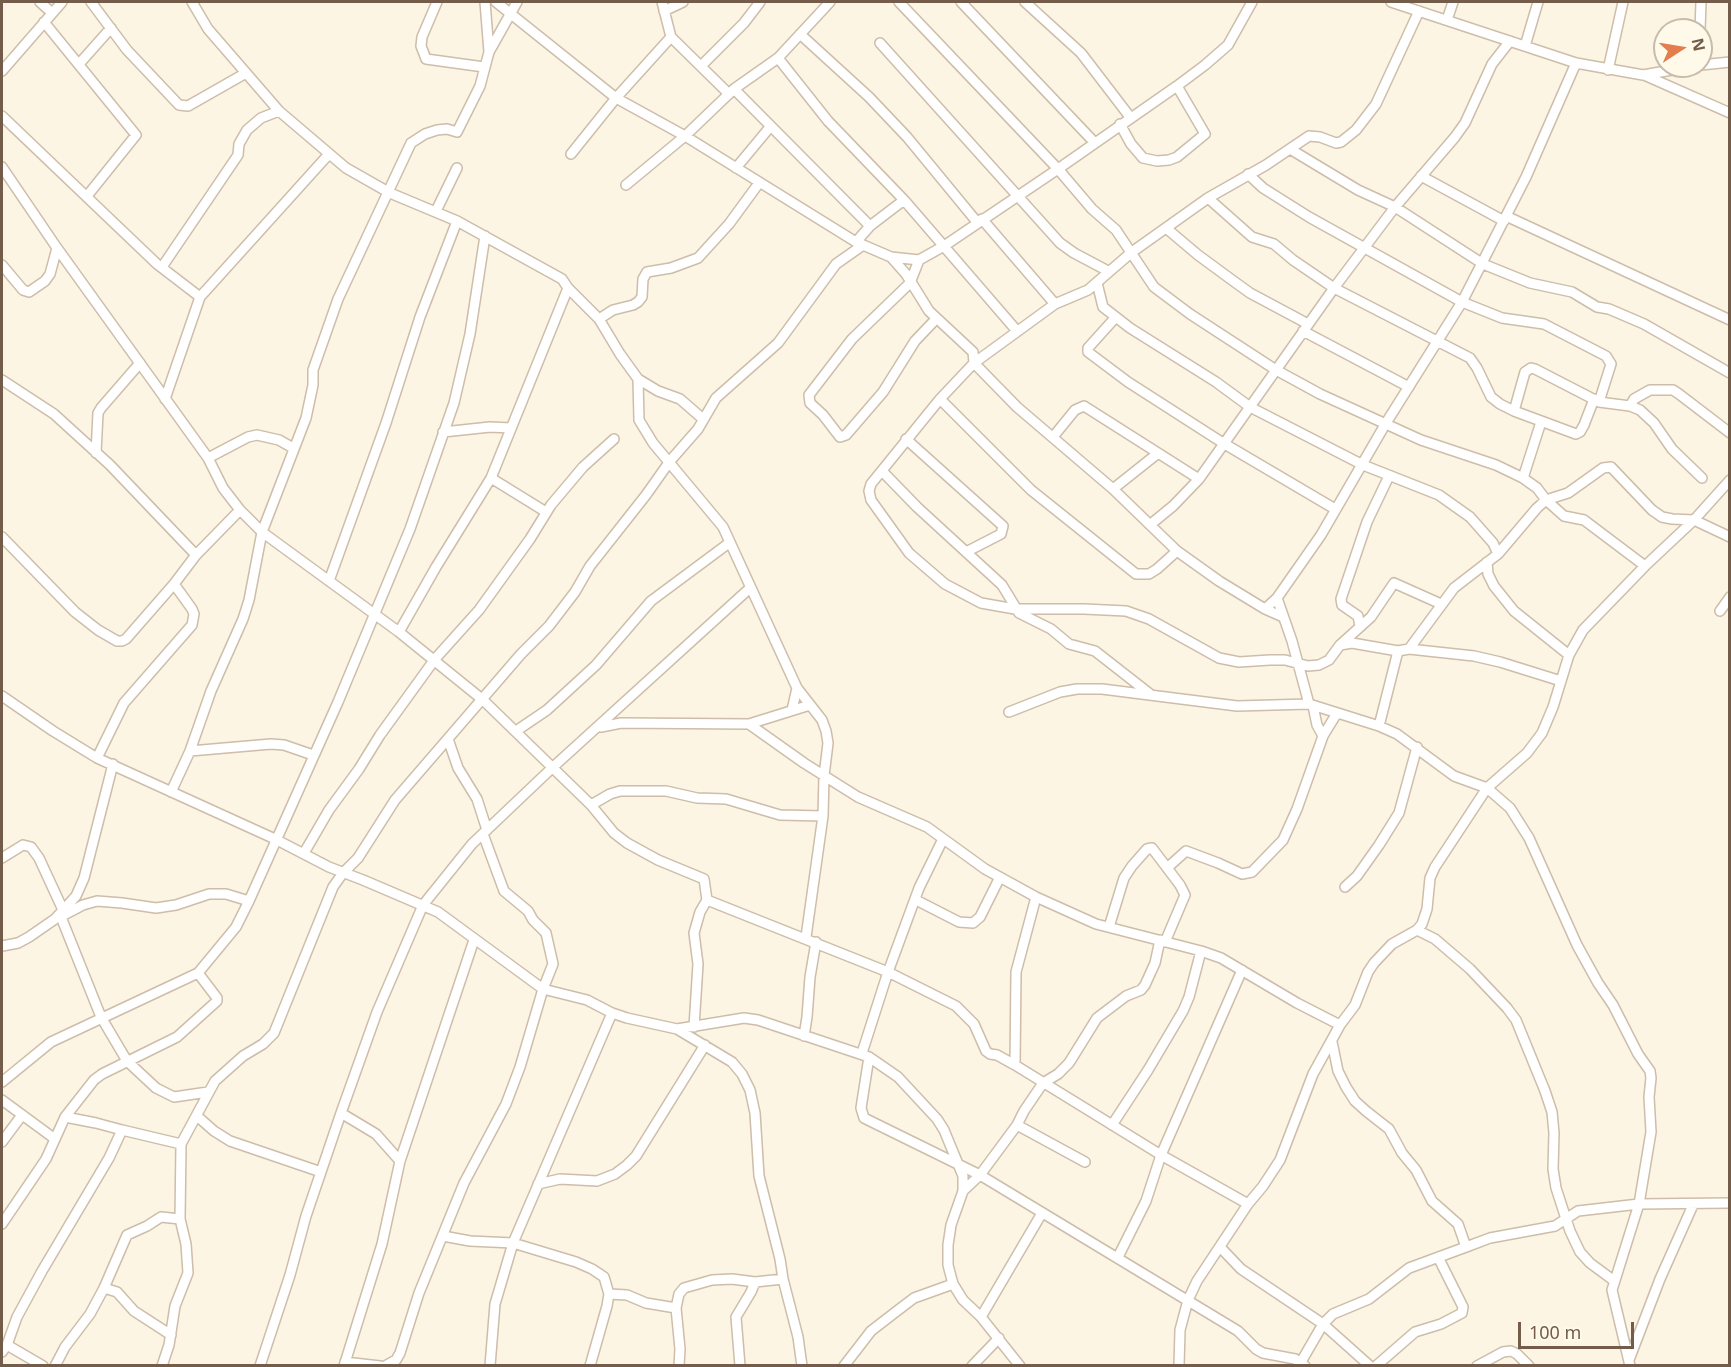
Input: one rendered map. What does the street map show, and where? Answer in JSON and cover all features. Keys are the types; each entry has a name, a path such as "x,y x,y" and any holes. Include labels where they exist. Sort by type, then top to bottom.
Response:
{"street":[{"path":"40,2 52,13"},
{"path":"3,67 62,2"},
{"path":"90,2 127,50 179,105 189,106 246,73"},
{"path":"192,2 208,29 279,111 346,168 390,193 457,221 562,279 599,319 638,379 658,391 680,399 703,419"},
{"path":"437,2 422,37 421,46 426,59 484,67"},
{"path":"484,2 489,52"},
{"path":"496,2 616,98 685,136 859,244 891,256 920,260"},
{"path":"171,792 190,751 211,691 243,619 249,600 262,532 306,418 313,385 313,370 338,299 390,193 411,143 437,130 447,129 457,132 480,86 489,52 517,2"},
{"path":"683,2 663,7 671,37 770,127 870,226"},
{"path":"701,66 744,23 760,2"},
{"path":"626,185 685,136 731,91 778,58 830,2"},
{"path":"899,2 1092,209 1116,230 1154,287 1190,314 1276,370 1328,398 1421,441 1496,465 1523,478 1537,488 1546,500 1564,516 1588,522 1645,566"},
{"path":"961,2 1095,143"},
{"path":"1025,2 1081,53 1130,117"},
{"path":"936,319 915,341 883,392 846,435 840,437 823,414 810,403 809,394 852,339 910,283 920,260 1058,170 1205,65 1227,45 1252,2"},
{"path":"1391,2 1576,63 1642,75 1730,113"},
{"path":"1447,20 1453,2"},
{"path":"1525,46 1539,2"},
{"path":"1608,70 1623,2"},
{"path":"1700,18 1701,2"},
{"path":"1419,11 1376,104 1356,130 1341,142 1332,143 1320,137 1309,136 1208,198 1131,252 1097,283 1076,296 1055,304 1017,331 974,363 940,399 871,484 869,491 871,500 909,553 938,579 981,603 1015,609 1126,611 1149,619 1219,658 1239,662 1285,660 1298,665 1319,665 1329,660 1340,645 1371,617 1394,583 1441,604"},
{"path":"44,22 136,135 87,196"},
{"path":"79,64 111,28"},
{"path":"800,34 869,97 900,129 1055,304"},
{"path":"571,154 616,98 671,37"},
{"path":"1151,524 1173,506 1199,479 1334,288 1395,207 1465,123 1492,64 1510,41"},
{"path":"880,44 1060,243 1108,271"},
{"path":"778,58 828,121 904,200 1017,331"},
{"path":"1713,64 1730,62"},
{"path":"1265,609 1277,598 1302,564 1462,302 1526,177 1576,63"},
{"path":"1642,75 1653,73"},
{"path":"1120,124 1131,144 1143,158 1157,161 1177,157 1205,134 1177,86"},
{"path":"162,267 238,155 238,144 247,130 261,118 279,111"},
{"path":"2,116 162,267 200,297"},
{"path":"736,168 770,127"},
{"path":"1290,149 1358,190 1395,207 1483,264 1530,283 1572,292 1597,307 1609,309 1644,324 1730,373"},
{"path":"165,399 200,297 329,154"},
{"path":"2,167 57,248 208,458 223,488 240,510 262,532 435,659 483,700 591,805 614,833 658,860 704,879 707,900 700,912 694,933 698,964 694,1027"},
{"path":"436,211 457,168"},
{"path":"1208,198 1252,237 1274,244 1334,288 1470,358 1491,397 1514,411 1541,422 1572,433 1580,432 1597,401 1611,364 1606,356 1544,324 1502,318 1462,302 1280,199 1248,174"},
{"path":"1421,176 1505,219 1730,320"},
{"path":"599,319 613,310 638,302 642,297 643,279 647,272 671,268 698,258 729,224 759,183"},
{"path":"162,1365 171,1335 175,1306 188,1273 186,1244 180,1219 181,1144 208,1092 225,1072 274,1034 333,887 358,858 395,800 521,654 549,626 575,592 590,566 670,461 698,429 716,398 778,343 836,264 859,244 870,226 904,200"},
{"path":"329,581 386,423 420,317 457,221"},
{"path":"1166,228 1198,255 1250,292 1408,387"},
{"path":"2,1082 51,1042 198,973 236,927 338,702 410,529 454,403 470,334 485,236"},
{"path":"2,266 22,290 29,292 45,281 50,274 57,248"},
{"path":"891,256 936,319 973,352 974,363 1017,407 1113,489 1178,551 1219,581 1265,609 1283,617"},
{"path":"1097,283 1103,307 1115,318 1216,382 1250,407 1363,465 1439,495 1458,507 1481,528 1498,554"},
{"path":"399,632 491,478 568,288"},
{"path":"1115,318 1088,348 1089,352 1128,382 1223,443 1335,509"},
{"path":"96,453 98,413 140,363"},
{"path":"1514,411 1525,372 1532,368 1568,384 1597,401 1630,406 1640,410 1648,416 1672,449 1702,478"},
{"path":"638,379 639,420 653,443 716,517 727,534 729,543 797,688 822,720 826,731 828,743 823,816 806,938"},
{"path":"2,380 54,414 96,453 196,555"},
{"path":"1630,406 1634,399 1650,390 1672,390 1730,433"},
{"path":"940,399 1031,490 1136,574 1142,576 1149,574 1178,551"},
{"path":"1053,437 1076,410 1084,406 1199,479"},
{"path":"1523,478 1541,422"},
{"path":"443,432 511,428"},
{"path":"208,458 248,437 257,435 272,438 293,448"},
{"path":"304,853 329,810 435,659 479,610 530,539 546,512 583,467 614,439"},
{"path":"906,439 1003,526 1001,534 966,552"},
{"path":"1113,489 1157,454"},
{"path":"1409,648 1441,604 1464,578 1498,554 1546,500 1568,493 1604,468 1611,467 1652,510 1662,517 1694,520 1730,537"},
{"path":"882,471 1002,585 1011,597 1015,609 1051,629 1069,644 1095,651 1152,695"},
{"path":"1360,626 1358,616 1342,605 1341,599 1367,522 1389,476"},
{"path":"491,478 546,512"},
{"path":"1179,1365 1180,1330 1188,1300 1197,1281 1280,1160 1313,1074 1340,1025 1355,1005 1374,963 1392,944 1417,930 1425,918 1428,888 1435,867 1486,788 1527,753 1535,743 1548,721 1569,655 1583,630 1645,566 1694,520 1730,480"},
{"path":"2,537 75,612 117,641 126,639 196,555 240,510"},
{"path":"516,730 547,710 596,665 651,601 729,543"},
{"path":"1487,562 1488,574 1494,586 1514,610 1569,655"},
{"path":"97,758 124,703 192,625 194,614 192,609 174,584"},
{"path":"260,1365 290,1275 306,1216 341,1113 377,1012 423,904 446,874 485,832 750,588"},
{"path":"1720,611 1730,597"},
{"path":"1277,598 1290,633 1317,725 1323,736"},
{"path":"1340,645 1363,644 1398,651 1409,648 1451,652 1491,660 1561,681"},
{"path":"1379,726 1398,651"},
{"path":"792,710 797,688"},
{"path":"1009,712 1060,692 1077,689 1102,689 1237,706 1311,705 1379,726 1397,734 1454,776 1486,788 1510,808 1528,838 1577,945 1618,1013 1638,1054 1650,1071 1649,1097 1652,1132 1639,1204 1613,1280 1613,1299 1629,1363"},
{"path":"2,696 52,731 97,758 275,839 329,867 423,904 456,924 474,940 543,989 587,1000 612,1013 677,1029 732,1062 742,1074 750,1090 755,1113 759,1176 798,1337 802,1365"},
{"path":"596,729 621,723 749,724 810,705"},
{"path":"1167,868 1186,851 1242,874 1252,872 1283,840 1298,809 1323,736 1337,712"},
{"path":"749,724 858,797 913,820 1000,878 1036,897 1083,919 1221,958 1296,1003 1340,1025"},
{"path":"385,1365 396,1360 400,1353 419,1293 464,1183 506,1104 553,964 547,935 528,911 504,891 477,799 458,768 448,739"},
{"path":"190,751 271,744 284,745 313,755"},
{"path":"1345,887 1374,853 1399,813 1417,747"},
{"path":"60,915 76,896 84,878 113,764"},
{"path":"591,805 620,791 666,791 697,798 726,799 780,815 823,816"},
{"path":"943,839 923,879 888,972 865,1055 861,1108 864,1118 980,1175 1238,1331 1263,1353 1303,1364 1323,1324 1340,1309 1369,1299 1409,1268 1490,1238 1555,1226 1578,1211 1639,1204 1730,1203"},
{"path":"2,858 23,845 31,847 39,858 101,1017 127,1061 156,1088 174,1097 208,1092"},
{"path":"1020,1365 981,1317 963,1300 953,1284 948,1265 951,1225 963,1191 980,1175 1017,1125 1043,1083 1058,1074 1069,1063 1097,1018 1126,996 1141,990 1145,985 1162,941 1185,897 1180,885 1152,848 1147,849 1124,878 1109,927"},
{"path":"358,858 363,880"},
{"path":"329,867 333,887"},
{"path":"916,900 959,922 973,923 980,917 1000,878"},
{"path":"2,946 18,943 60,915 97,901 156,908 176,905 209,894 225,894 249,901"},
{"path":"1015,1065 1016,972 1036,897"},
{"path":"707,900 888,972 956,1006 974,1024 986,1051 1015,1065 1161,1155 1248,1204"},
{"path":"1417,930 1435,939 1456,956 1489,987 1516,1020 1552,1112 1553,1169 1565,1218 1580,1252 1590,1263 1613,1280"},
{"path":"381,1365 344,1364 382,1244 400,1161 474,940"},
{"path":"804,1036 816,942"},
{"path":"1112,1125 1183,1011 1201,951"},
{"path":"1118,1257 1146,1201 1161,1155 1242,970"},
{"path":"2,1224 46,1159 65,1117 94,1080 177,1037 213,1006 216,998 198,973"},
{"path":"489,1365 495,1304 513,1243 612,1013"},
{"path":"677,1029 744,1018 758,1020 865,1055 898,1077 937,1119 959,1164 963,1191"},
{"path":"1332,1042 1338,1071 1355,1101 1389,1129 1402,1153 1416,1170 1432,1201 1458,1224 1466,1247"},
{"path":"538,1184 560,1179 597,1181 627,1166 705,1045"},
{"path":"1058,1074 1058,1092"},
{"path":"2,1100 55,1139"},
{"path":"341,1113 376,1134 400,1161"},
{"path":"2,1142 22,1115"},
{"path":"196,1116 230,1141 321,1172"},
{"path":"65,1117 181,1144"},
{"path":"1017,1125 1085,1162"},
{"path":"43,1365 4,1348 12,1329 69,1224 109,1158 122,1130"},
{"path":"1562,1205 1578,1211"},
{"path":"1629,1363 1659,1278 1693,1205"},
{"path":"981,1317 1042,1213"},
{"path":"55,1365 65,1347 90,1314 104,1288 126,1235 147,1226 158,1218 180,1219"},
{"path":"1555,1226 1570,1231"},
{"path":"443,1236 513,1243 576,1262 604,1277 609,1294 590,1365"},
{"path":"1220,1247 1241,1269 1323,1324 1370,1365"},
{"path":"1376,1365 1415,1332 1441,1324 1462,1312 1463,1307 1438,1257"},
{"path":"679,1365 680,1349 676,1308 679,1294 684,1288 698,1283 732,1279 755,1282 783,1279"},
{"path":"740,1365 736,1317 755,1282"},
{"path":"843,1365 871,1331 914,1298 953,1284"},
{"path":"104,1288 117,1292 134,1311 171,1335"},
{"path":"609,1294 627,1295 646,1303 676,1308"},
{"path":"2,1323 12,1329"},
{"path":"972,1365 999,1338"},
{"path":"1477,1365 1503,1352 1511,1351 1529,1365"}]}
